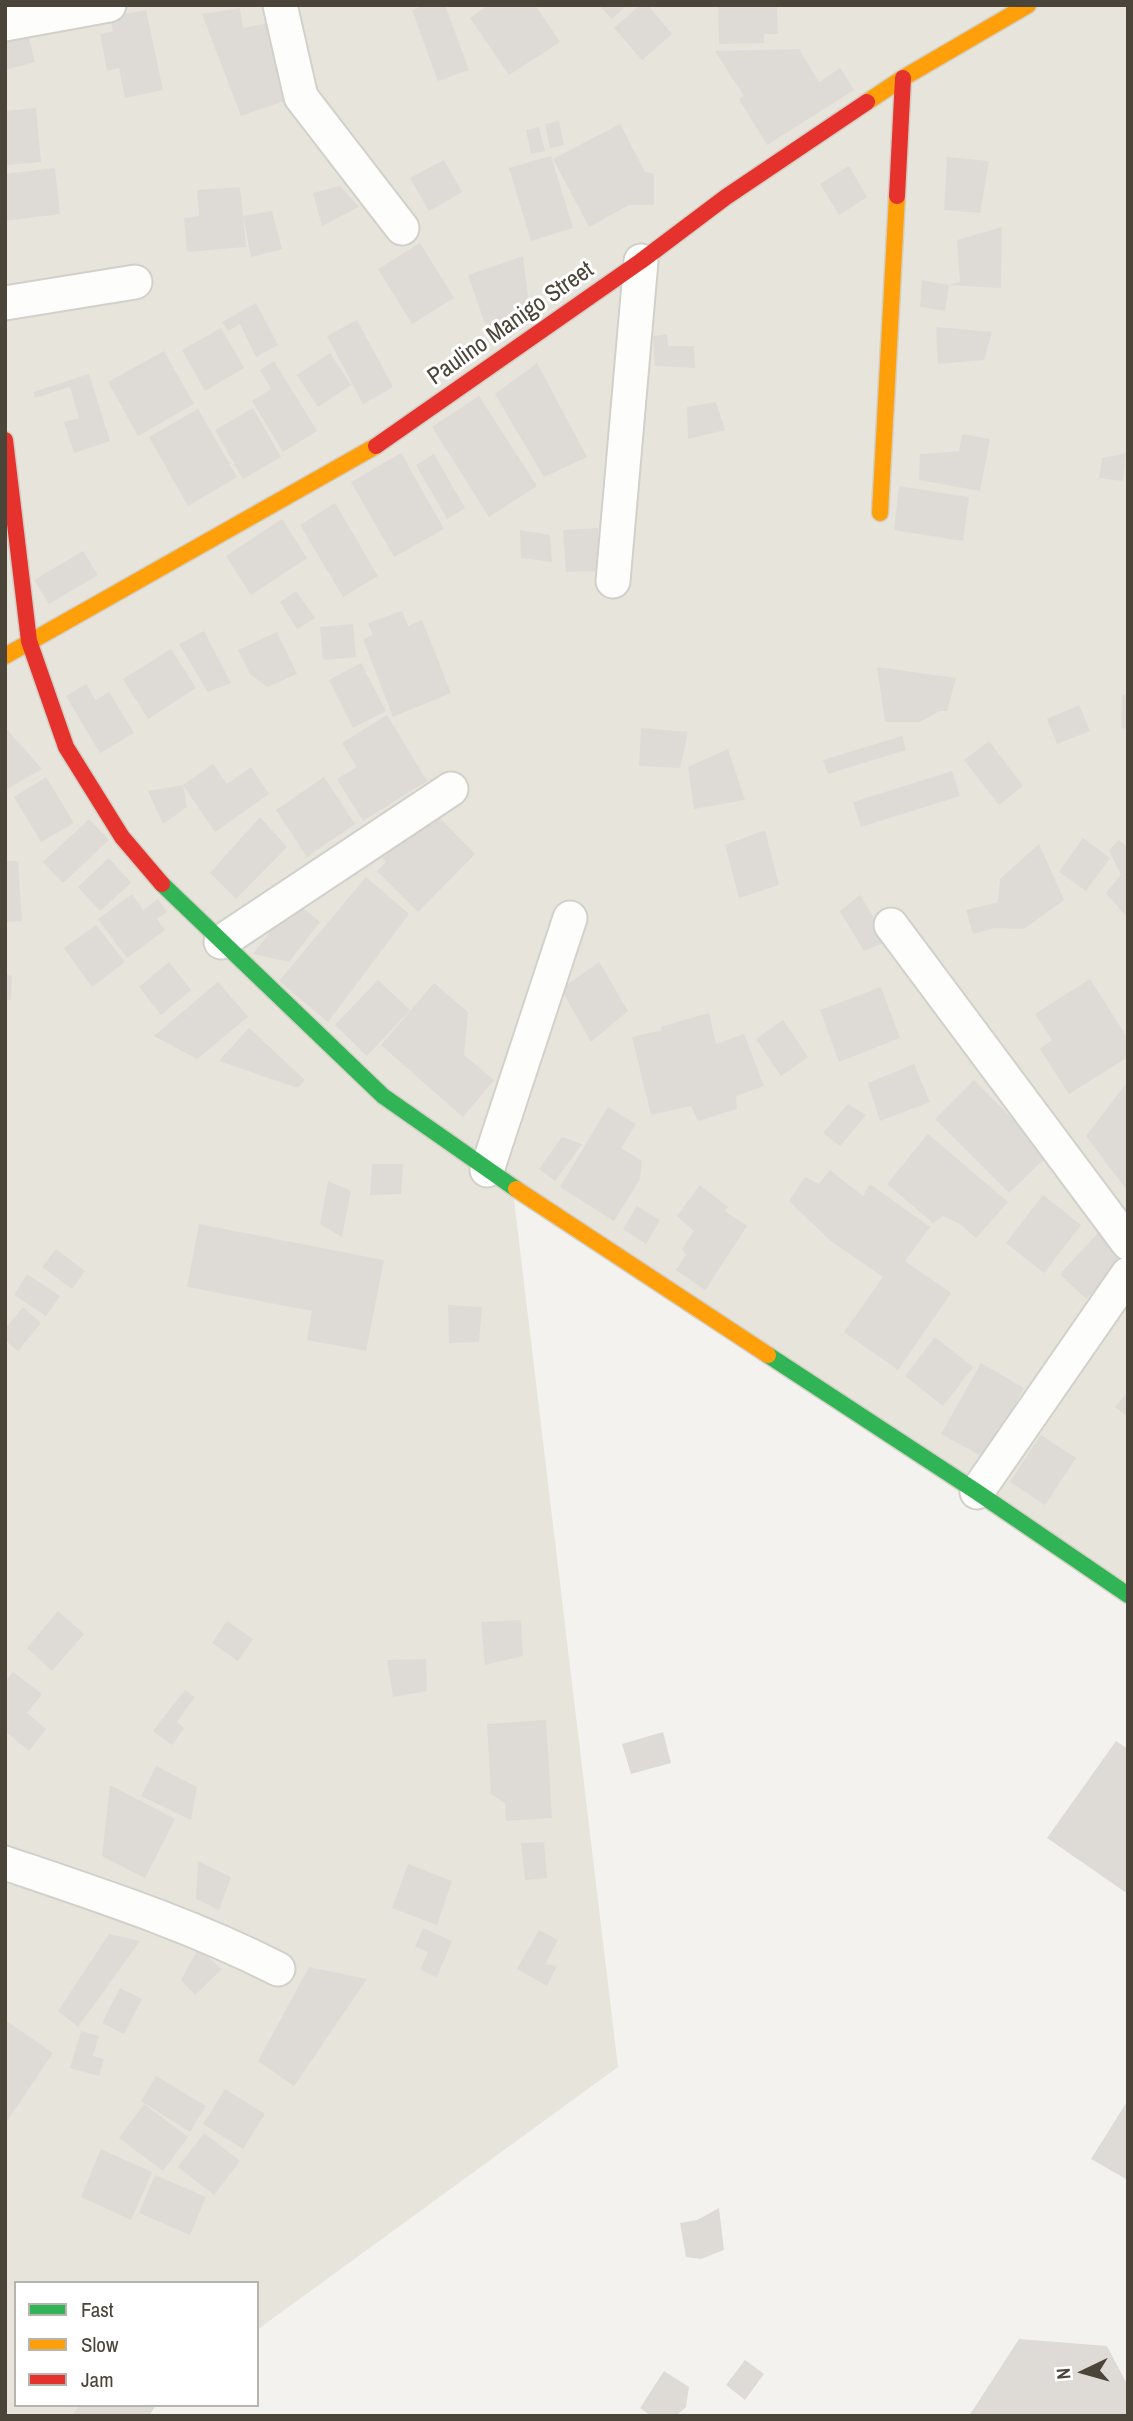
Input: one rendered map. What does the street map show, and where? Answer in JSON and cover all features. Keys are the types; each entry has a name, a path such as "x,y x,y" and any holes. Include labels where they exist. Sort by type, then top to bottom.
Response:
{"street":[{"path":"5,23 109,5"},
{"path":"280,5 301,97 401,228"},
{"name":"Paulino Manigo Street","path":"5,656 365,454 641,261 726,197 903,78 1028,5"},
{"path":"880,513 903,78"},
{"path":"613,581 641,261"},
{"path":"5,303 135,282"},
{"path":"5,440 29,641 66,747 122,836 173,896 383,1096 486,1170 1128,1594"},
{"path":"221,942 451,789"},
{"path":"486,1170 570,918"},
{"path":"891,925 1128,1243"},
{"path":"977,1492 1128,1274"},
{"path":"5,1863 160,1916 223,1941 278,1969"}],"shaded area":[{"path":"5,5 1128,5 1128,1596 513,1191 618,2067 259,2329 259,2281 14,2281 14,2407 151,2407 139,2416 5,2416"}],"building":[{"path":"424,5 445,5 469,70 438,81 412,10"},
{"path":"488,5 535,5 560,42 509,75 470,18"},
{"path":"599,5 627,5 612,19"},
{"path":"640,5 648,5 672,34 642,60 614,28"},
{"path":"718,5 777,5 778,34 764,34 764,43 719,44"},
{"path":"240,8 243,28 274,22 287,100 241,116 202,14"},
{"path":"146,10 163,90 125,98 119,68 107,71 100,34 113,31 110,17"},
{"path":"26,27 35,62 5,70 5,32"},
{"path":"799,49 819,82 840,68 854,90 767,145 739,99 744,96 715,51"},
{"path":"36,108 41,162 5,165 5,111"},
{"path":"559,121 564,145 550,148 545,124"},
{"path":"620,124 645,172 654,174 654,205 629,205 589,227 553,159"},
{"path":"539,127 545,151 531,154 526,130"},
{"path":"551,156 573,228 531,241 509,168"},
{"path":"947,157 989,161 980,213 944,210"},
{"path":"444,160 462,192 429,211 410,178"},
{"path":"849,166 867,197 839,215 820,184"},
{"path":"55,168 60,214 5,221 5,174"},
{"path":"340,186 359,207 322,226 313,193"},
{"path":"240,187 246,247 187,252 184,218 199,216 197,190"},
{"path":"272,211 282,249 251,257 243,216"},
{"path":"1002,227 1001,288 949,285 960,282 957,240"},
{"path":"420,243 454,298 412,324 378,269"},
{"path":"523,256 529,304 495,326 485,324 468,275"},
{"path":"922,280 949,285 945,311 920,307"},
{"path":"256,303 278,345 256,357 240,324 228,331 222,322"},
{"path":"357,320 393,387 363,404 327,336"},
{"path":"936,327 992,332 984,360 938,364"},
{"path":"221,328 244,368 205,391 182,350"},
{"path":"667,334 668,346 694,346 695,368 655,366 653,336"},
{"path":"164,351 194,404 138,436 108,382"},
{"path":"330,353 351,385 318,407 297,375"},
{"path":"274,361 317,431 283,452 252,401 271,389 260,370"},
{"path":"537,363 587,457 544,477 495,394"},
{"path":"89,374 110,441 74,453 64,422 79,418 70,387 35,398 33,392"},
{"path":"479,396 537,486 489,517 432,427"},
{"path":"716,402 725,430 688,439 687,407"},
{"path":"253,408 281,457 243,479 215,430"},
{"path":"198,409 237,477 188,506 149,437"},
{"path":"962,434 990,439 980,491 919,480 920,454 959,451"},
{"path":"401,453 444,529 394,557 351,482"},
{"path":"1126,453 1123,481 1099,478 1102,458"},
{"path":"434,454 465,508 447,519 416,465"},
{"path":"899,486 969,497 963,541 894,530"},
{"path":"335,503 378,576 343,597 300,525"},
{"path":"282,519 307,558 251,595 226,556"},
{"path":"598,528 599,571 566,572 563,530"},
{"path":"520,530 550,535 552,562 521,558"},
{"path":"83,551 98,575 49,604 34,580"},
{"path":"296,591 315,618 297,629 280,602"},
{"path":"402,611 408,626 422,620 451,693 393,717 363,639 373,635 368,623"},
{"path":"353,624 356,657 323,660 320,627"},
{"path":"204,631 231,683 208,692 179,644"},
{"path":"277,632 297,674 267,687 250,674 238,650"},
{"path":"171,649 196,688 148,719 123,679"},
{"path":"361,663 386,711 353,728 329,680"},
{"path":"877,667 956,678 947,711 940,711 919,722 885,722"},
{"path":"86,684 96,700 109,692 134,733 100,753 66,696"},
{"path":"1122,694 1128,695 1128,729 1121,728"},
{"path":"1079,705 1090,731 1057,744 1047,719"},
{"path":"387,715 427,781 363,821 337,779 357,767 342,743"},
{"path":"5,727 42,769 7,789 5,787"},
{"path":"641,728 688,732 680,768 639,766"},
{"path":"902,736 906,750 828,774 823,760"},
{"path":"989,741 1023,786 999,805 964,760"},
{"path":"728,749 745,800 694,809 688,767"},
{"path":"213,764 227,784 251,767 269,794 215,832 183,785"},
{"path":"952,771 960,796 861,827 853,802"},
{"path":"46,777 74,823 41,842 14,797"},
{"path":"324,777 355,824 307,857 276,810"},
{"path":"183,785 187,807 163,824 148,791"},
{"path":"433,811 475,854 418,912 377,871 386,862 380,856 396,840 400,845"},
{"path":"260,817 287,847 236,899 210,873"},
{"path":"89,819 109,840 63,883 43,862"},
{"path":"765,830 779,885 739,898 725,845"},
{"path":"1083,838 1110,858 1086,891 1059,872"},
{"path":"1119,840 1128,848 1128,913 1125,915 1106,893 1121,875 1109,850"},
{"path":"1039,844 1064,900 1024,929 995,928 973,934 966,910 998,902 1000,879"},
{"path":"109,858 131,883 100,911 78,887"},
{"path":"5,861 18,861 22,921 5,922"},
{"path":"366,877 409,914 328,1022 279,981"},
{"path":"132,894 143,910 158,899 167,912 157,919 165,930 127,958 98,919"},
{"path":"860,895 888,941 864,951 840,911"},
{"path":"294,901 320,922 289,962 253,954"},
{"path":"96,925 125,962 92,987 64,948"},
{"path":"169,962 191,990 161,1015 139,987"},
{"path":"599,962 628,1011 591,1042 561,989"},
{"path":"5,974 12,976 11,1000 5,999"},
{"path":"1090,979 1128,1039 1128,1057 1069,1094 1040,1049 1052,1040 1035,1014"},
{"path":"378,980 410,1010 367,1056 335,1025"},
{"path":"218,982 248,1017 197,1059 154,1036"},
{"path":"434,983 468,1012 464,1055 494,1080 463,1117 381,1045"},
{"path":"881,987 900,1038 839,1062 820,1010"},
{"path":"709,1013 716,1044 744,1034 764,1086 736,1096 737,1109 698,1121 691,1106 651,1115 632,1037 662,1030 660,1027"},
{"path":"783,1020 808,1057 781,1076 756,1039"},
{"path":"249,1028 305,1080 298,1088 219,1061"},
{"path":"914,1064 930,1102 880,1121 868,1083"},
{"path":"974,1080 1048,1155 1009,1193 935,1119"},
{"path":"1128,1081 1128,1187 1126,1189 1086,1136"},
{"path":"848,1104 866,1115 840,1146 823,1133"},
{"path":"608,1107 636,1124 621,1148 642,1161 640,1179 614,1221 560,1187"},
{"path":"928,1134 1008,1202 976,1238 960,1224 943,1216 933,1223 887,1184"},
{"path":"562,1137 582,1144 555,1181 539,1169"},
{"path":"372,1164 403,1164 401,1194 370,1195"},
{"path":"830,1170 863,1196 870,1184 930,1227 905,1261 951,1293 898,1370 844,1332 883,1277 831,1241 789,1201 805,1177 819,1184"},
{"path":"328,1181 351,1191 342,1237 320,1224"},
{"path":"700,1185 728,1207 725,1211 747,1226 705,1290 676,1270 686,1255 682,1249 694,1231 677,1216"},
{"path":"1043,1195 1081,1225 1044,1273 1006,1243"},
{"path":"637,1206 660,1220 646,1244 623,1229"},
{"path":"199,1224 384,1260 366,1351 307,1340 312,1311 187,1287"},
{"path":"1098,1233 1125,1260 1086,1299 1060,1274"},
{"path":"56,1249 85,1271 72,1289 42,1267"},
{"path":"27,1274 60,1296 46,1316 14,1295"},
{"path":"448,1305 482,1307 479,1342 449,1343"},
{"path":"23,1307 41,1323 18,1351 5,1340 5,1329"},
{"path":"935,1337 973,1367 943,1406 905,1376"},
{"path":"981,1363 1024,1388 985,1458 941,1434"},
{"path":"1128,1392 1128,1417 1115,1407"},
{"path":"1041,1435 1076,1458 1045,1505 1010,1482"},
{"path":"58,1611 84,1634 52,1671 27,1648"},
{"path":"521,1620 523,1656 485,1665 481,1622"},
{"path":"227,1621 253,1639 238,1661 212,1643"},
{"path":"426,1659 427,1691 393,1697 387,1660"},
{"path":"13,1672 42,1694 27,1713 46,1729 29,1751 5,1731 5,1682"},
{"path":"185,1690 195,1697 177,1722 184,1728 172,1745 153,1731"},
{"path":"546,1720 552,1818 506,1821 505,1803 491,1794 487,1724"},
{"path":"663,1732 671,1763 631,1774 622,1744"},
{"path":"1116,1741 1128,1749 1128,1894 1047,1838"},
{"path":"156,1766 197,1787 191,1820 141,1796"},
{"path":"110,1785 175,1819 145,1878 102,1856"},
{"path":"544,1842 547,1878 525,1880 521,1843"},
{"path":"198,1861 231,1877 219,1910 196,1899"},
{"path":"408,1864 452,1881 437,1925 392,1908"},
{"path":"423,1928 452,1941 437,1977 420,1970 428,1952 415,1947"},
{"path":"539,1930 558,1940 545,1964 557,1966 547,1986 517,1969"},
{"path":"109,1934 140,1941 78,2027 58,2011"},
{"path":"198,1949 222,1969 195,1995 181,1980"},
{"path":"309,1967 367,1979 294,2086 258,2061"},
{"path":"120,1988 142,1999 124,2034 102,2023"},
{"path":"5,2020 53,2053 5,2124"},
{"path":"81,2031 99,2036 93,2056 104,2059 99,2076 70,2068"},
{"path":"156,2076 206,2106 190,2132 141,2101"},
{"path":"225,2089 265,2114 243,2149 203,2124"},
{"path":"1128,2100 1128,2180 1091,2159"},
{"path":"144,2104 188,2137 163,2171 119,2138"},
{"path":"204,2133 240,2161 214,2195 178,2167"},
{"path":"101,2149 152,2172 131,2220 81,2197"},
{"path":"155,2175 206,2197 190,2235 139,2213"},
{"path":"719,2208 724,2250 701,2259 686,2257 680,2223 697,2220"},
{"path":"1019,2339 1107,2346 1128,2386 1128,2416 969,2416"},
{"path":"745,2360 764,2374 745,2400 726,2385"},
{"path":"664,2371 689,2387 686,2407 676,2416 651,2416 640,2408"},
{"path":"78,2407 155,2407 149,2416 72,2416"}],"traffic: fast":[{"path":"162,884 383,1096 516,1189"},
{"path":"768,1355 1128,1595"}],"traffic: slow":[{"path":"867,102 1028,5"},
{"path":"880,513 897,196"},
{"path":"5,656 376,446"},
{"path":"516,1189 768,1355"}],"traffic: jam":[{"path":"897,196 903,78"},
{"path":"376,446 641,261 726,197 867,102"},
{"path":"5,440 29,641 66,747 122,837 162,884"}]}
